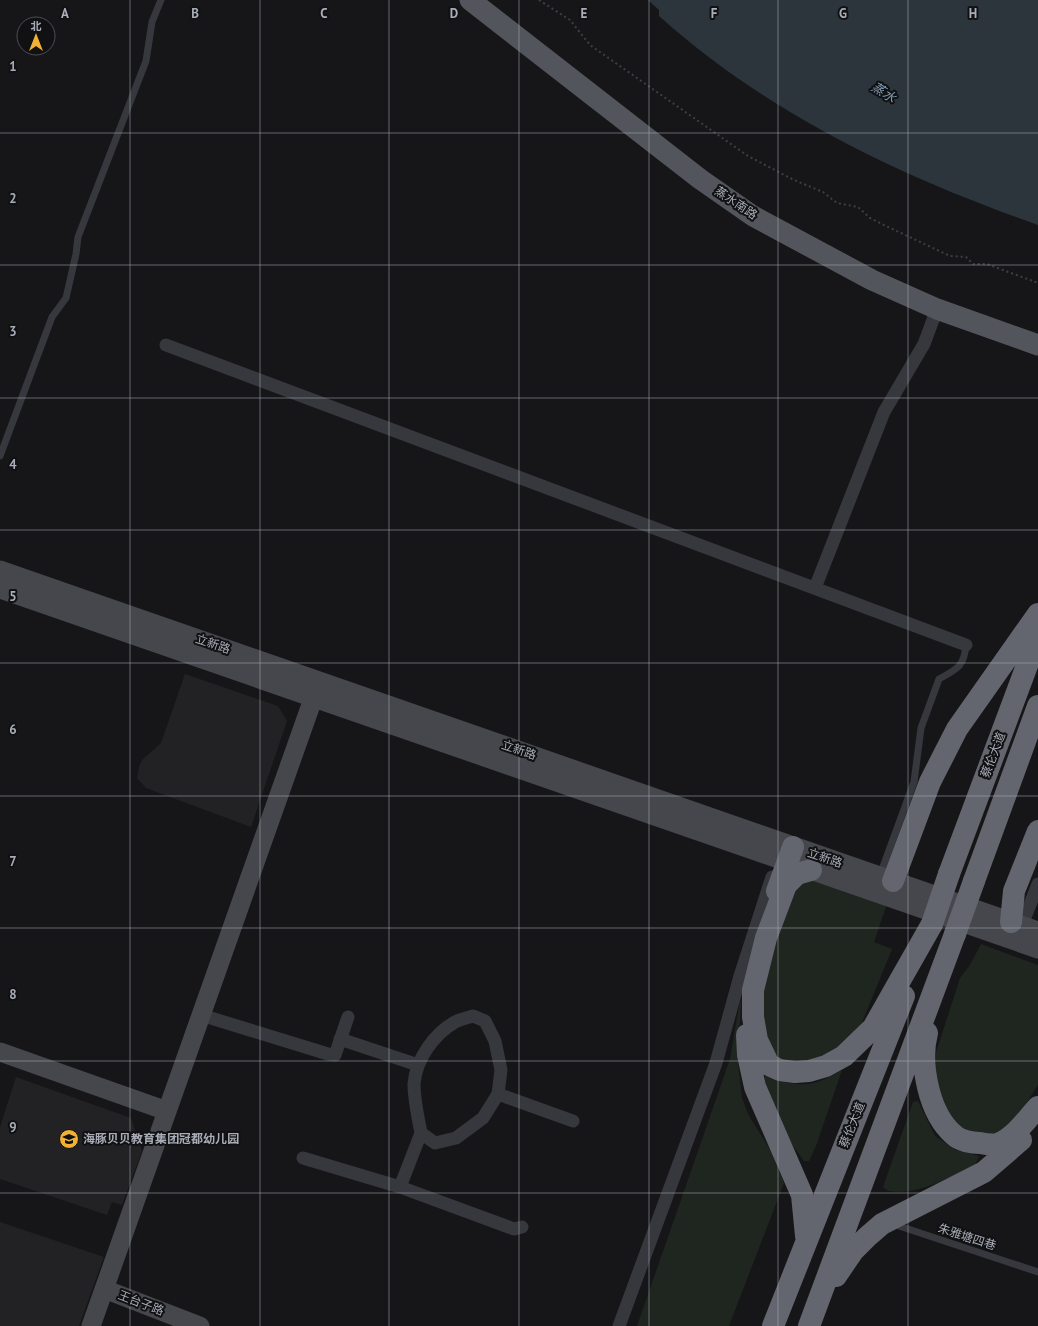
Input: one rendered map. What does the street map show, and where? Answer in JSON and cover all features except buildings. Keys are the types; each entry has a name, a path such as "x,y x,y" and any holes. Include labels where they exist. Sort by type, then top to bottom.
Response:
{"highway":[{"path":"886,879 930,782 957,729 1038,614"},
{"name":"蔡伦大道","path":"773,1326 806,1238 932,924 949,874 1038,636"},
{"name":"蔡伦大道","path":"955,934 1038,706"},
{"path":"1024,926 1014,891 1038,831"},
{"path":"786,856 762,934 750,985 746,1017 748,1055 755,1086 802,1195 806,1238"},
{"path":"811,870 797,874 786,885 766,938 753,990 753,1017 757,1040 769,1064 780,1070 795,1072 809,1071 826,1066 844,1056 873,1028 932,924"},
{"path":"955,934 925,1043 923,1062 933,1102 942,1121 954,1136 972,1143 997,1144 1014,1134 1038,1107"},
{"path":"809,1326 955,934"},
{"path":"819,1300 853,1251 867,1236 882,1224 984,1172 1022,1139 1038,1118"}],"main road":[{"name":"蒸水南路","path":"470,0 733,202 828,257 872,280 937,309 1038,345"},
{"name":"蒸水南路","path":"492,0 699,164 757,205 833,247 922,286 1038,330"},
{"name":"立新路","path":"0,570 786,856 811,870 1038,949"},
{"name":"立新路","path":"0,589 313,698 786,856 886,879 1024,926"},
{"path":"90,1326 313,698"},
{"path":"0,1052 167,1111"},
{"name":"王台子路","path":"104,1289 200,1326"}],"street":[{"path":"815,588 884,412 924,344 937,309"},
{"path":"166,345 966,645"},
{"path":"619,1326 716,1062 740,976 786,856"},
{"path":"1024,926 1038,884"},
{"path":"201,1015 335,1055 348,1017"},
{"path":"400,1187 421,1133 414,1084 418,1065 428,1047 440,1033 456,1021 473,1016 485,1021 495,1041 501,1070 498,1094 483,1118 456,1138 435,1143 421,1133"},
{"path":"340,1039 418,1065"},
{"path":"498,1094 573,1121"},
{"path":"302,1158 400,1187 514,1229 522,1227"}],"lane":[{"path":"0,456 52,317 66,298 76,254 78,237 146,61 152,22 161,0"},
{"path":"886,879 914,782 921,728 939,679 958,668 965,658 966,645"},
{"name":"朱雅塘四巷","path":"895,1217 899,1226 1038,1272"}],"path":[{"path":"539,0 570,20 590,45 748,156 794,180 823,192 837,204 858,207 870,218 950,256 966,257 973,264 987,264 1038,283"}],"shaded area":[{"path":"185,674 278,706 287,721 251,827 146,788 137,778 142,760 161,743"},
{"path":"807,876 887,904 874,942 892,949 857,1035 830,1055 808,1060 790,1060 777,1057 759,1023 758,999 780,909"},
{"path":"981,944 1038,965 1038,1085 1022,1110 1007,1126 993,1135 963,1132 942,1105 931,1068 960,978 970,965"},
{"path":"740,1000 738,1062 742,1098 749,1116 773,1154 784,1183 729,1326 637,1326 730,1059"},
{"path":"842,1070 816,1146 809,1161 804,1161 785,1135 764,1082 765,1076 794,1084 809,1084 822,1080"},
{"name":"海豚贝贝教育集团冠都幼儿园","path":"16,1077 131,1118 142,1151 122,1205 112,1202 107,1215 0,1179 0,1127"},
{"path":"918,1101 935,1136 956,1150 979,1156 976,1164 934,1184 911,1191 888,1191 883,1187 913,1102"},
{"path":"0,1222 104,1257 79,1326 0,1326"}],"water":[{"name":"蒸水","path":"648,0 1038,0 1038,225 937,186 887,164 791,113 745,83 701,51 659,16 659,10"}],"place":[{"name":"海豚贝贝教育集团冠都幼儿园","path":"69,1139"}]}
